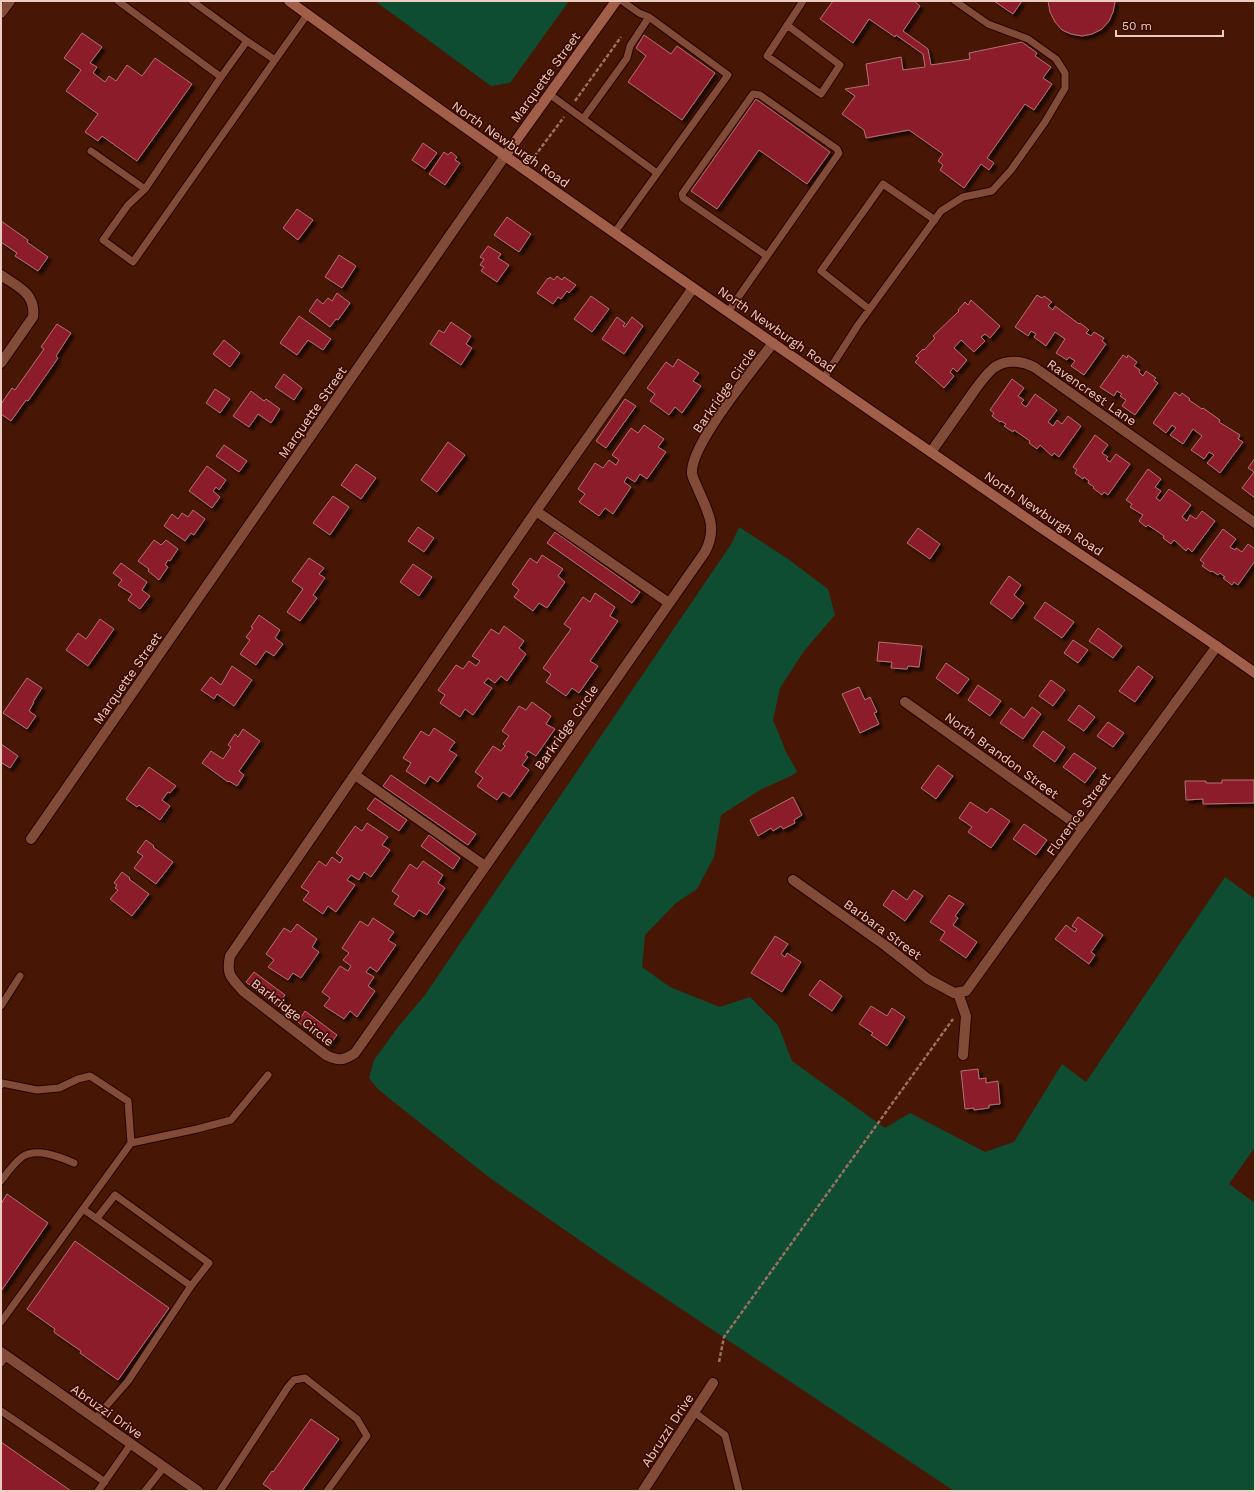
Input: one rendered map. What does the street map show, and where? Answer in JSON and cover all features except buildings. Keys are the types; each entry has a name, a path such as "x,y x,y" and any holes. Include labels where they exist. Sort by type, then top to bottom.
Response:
{"main road":[{"name":"North Newburgh Road","path":"288,1 412,91 693,288 1070,548 1155,603 1255,673"},
{"name":"Marquette Street","path":"505,156 616,1"}],"street":[{"path":"1,13 10,1"},
{"name":"Marquette Street","path":"31,839 505,156"},
{"path":"1,275 24,291 32,299 34,309 33,317 1,363"},
{"name":"Barkridge Circle","path":"693,288 536,512 230,956 228,968 231,978 243,991 326,1055 336,1060 348,1058 355,1053 710,542 712,530 710,519 692,474 695,458 710,428 773,343"},
{"name":"Ravencrest Lane","path":"931,452 979,384 995,367 1005,363 1026,363 1034,367 1255,523"},
{"path":"536,512 669,603"},
{"name":"Florence Street","path":"958,993 966,991 970,987 1217,646"},
{"name":"North Brandon Street","path":"905,702 1083,829"},
{"path":"355,775 485,866"},
{"name":"Barbara Street","path":"794,880 886,946 928,979 949,992 958,993"},
{"path":"958,993 966,1016 962,1056"},
{"name":"Abruzzi Drive","path":"3,1357 198,1491"},
{"name":"Abruzzi Drive","path":"643,1491 713,1383"}],"lane":[{"path":"118,1 221,77"},
{"path":"192,1 246,41 275,60"},
{"path":"614,232 728,75 649,17 639,13 622,1"},
{"path":"787,25 840,65 821,94 766,56 803,1"},
{"path":"824,378 869,309 941,211 963,197 992,191 1011,170 1045,122 1065,88 1065,73 1056,59 1028,39 988,24 955,1"},
{"path":"246,41 145,189 128,205 103,240 133,262 307,14"},
{"path":"583,119 627,58 630,46 649,17"},
{"path":"549,94 658,173"},
{"path":"728,312 767,256 838,153 837,149 760,95 753,94 682,194 683,198 767,256"},
{"path":"91,151 145,189"},
{"path":"869,309 821,271 883,184 935,220"},
{"path":"1,1006 20,976"},
{"path":"131,1143 231,1120 268,1075"},
{"path":"1,1083 36,1090 59,1088 78,1079 90,1076 128,1101 131,1143 1,1322"},
{"path":"1,1181 8,1171 23,1156 36,1152 64,1158 74,1163"},
{"path":"95,1419 128,1380 191,1286 209,1263 115,1195 97,1218"},
{"path":"83,1209 191,1286"},
{"path":"220,1491 288,1387 294,1380 305,1378 357,1419 367,1436 327,1491"},
{"path":"1,1411 104,1482"},
{"path":"694,1412 726,1435 739,1491"},
{"path":"98,1491 131,1444"},
{"path":"145,1491 164,1467"}],"path":[{"path":"525,169 625,32"},
{"path":"719,1362 724,1337 963,1006"}],"green space":[{"path":"375,1 569,1 510,83 491,86"},
{"path":"739,527 788,559 828,589 835,615 804,651 780,688 773,720 786,752 797,771 795,774 760,790 721,815 714,857 697,889 676,903 645,935 642,967 670,987 720,1007 750,997 778,1025 792,1061 885,1128 910,1113 985,1152 1014,1142 1062,1064 1086,1082 1225,877 1255,899 1255,1147 1229,1184 1255,1203 1255,1491 954,1491 611,1262 490,1178 395,1103 377,1088 369,1078 374,1060 398,1027 425,995 732,543"}]}
